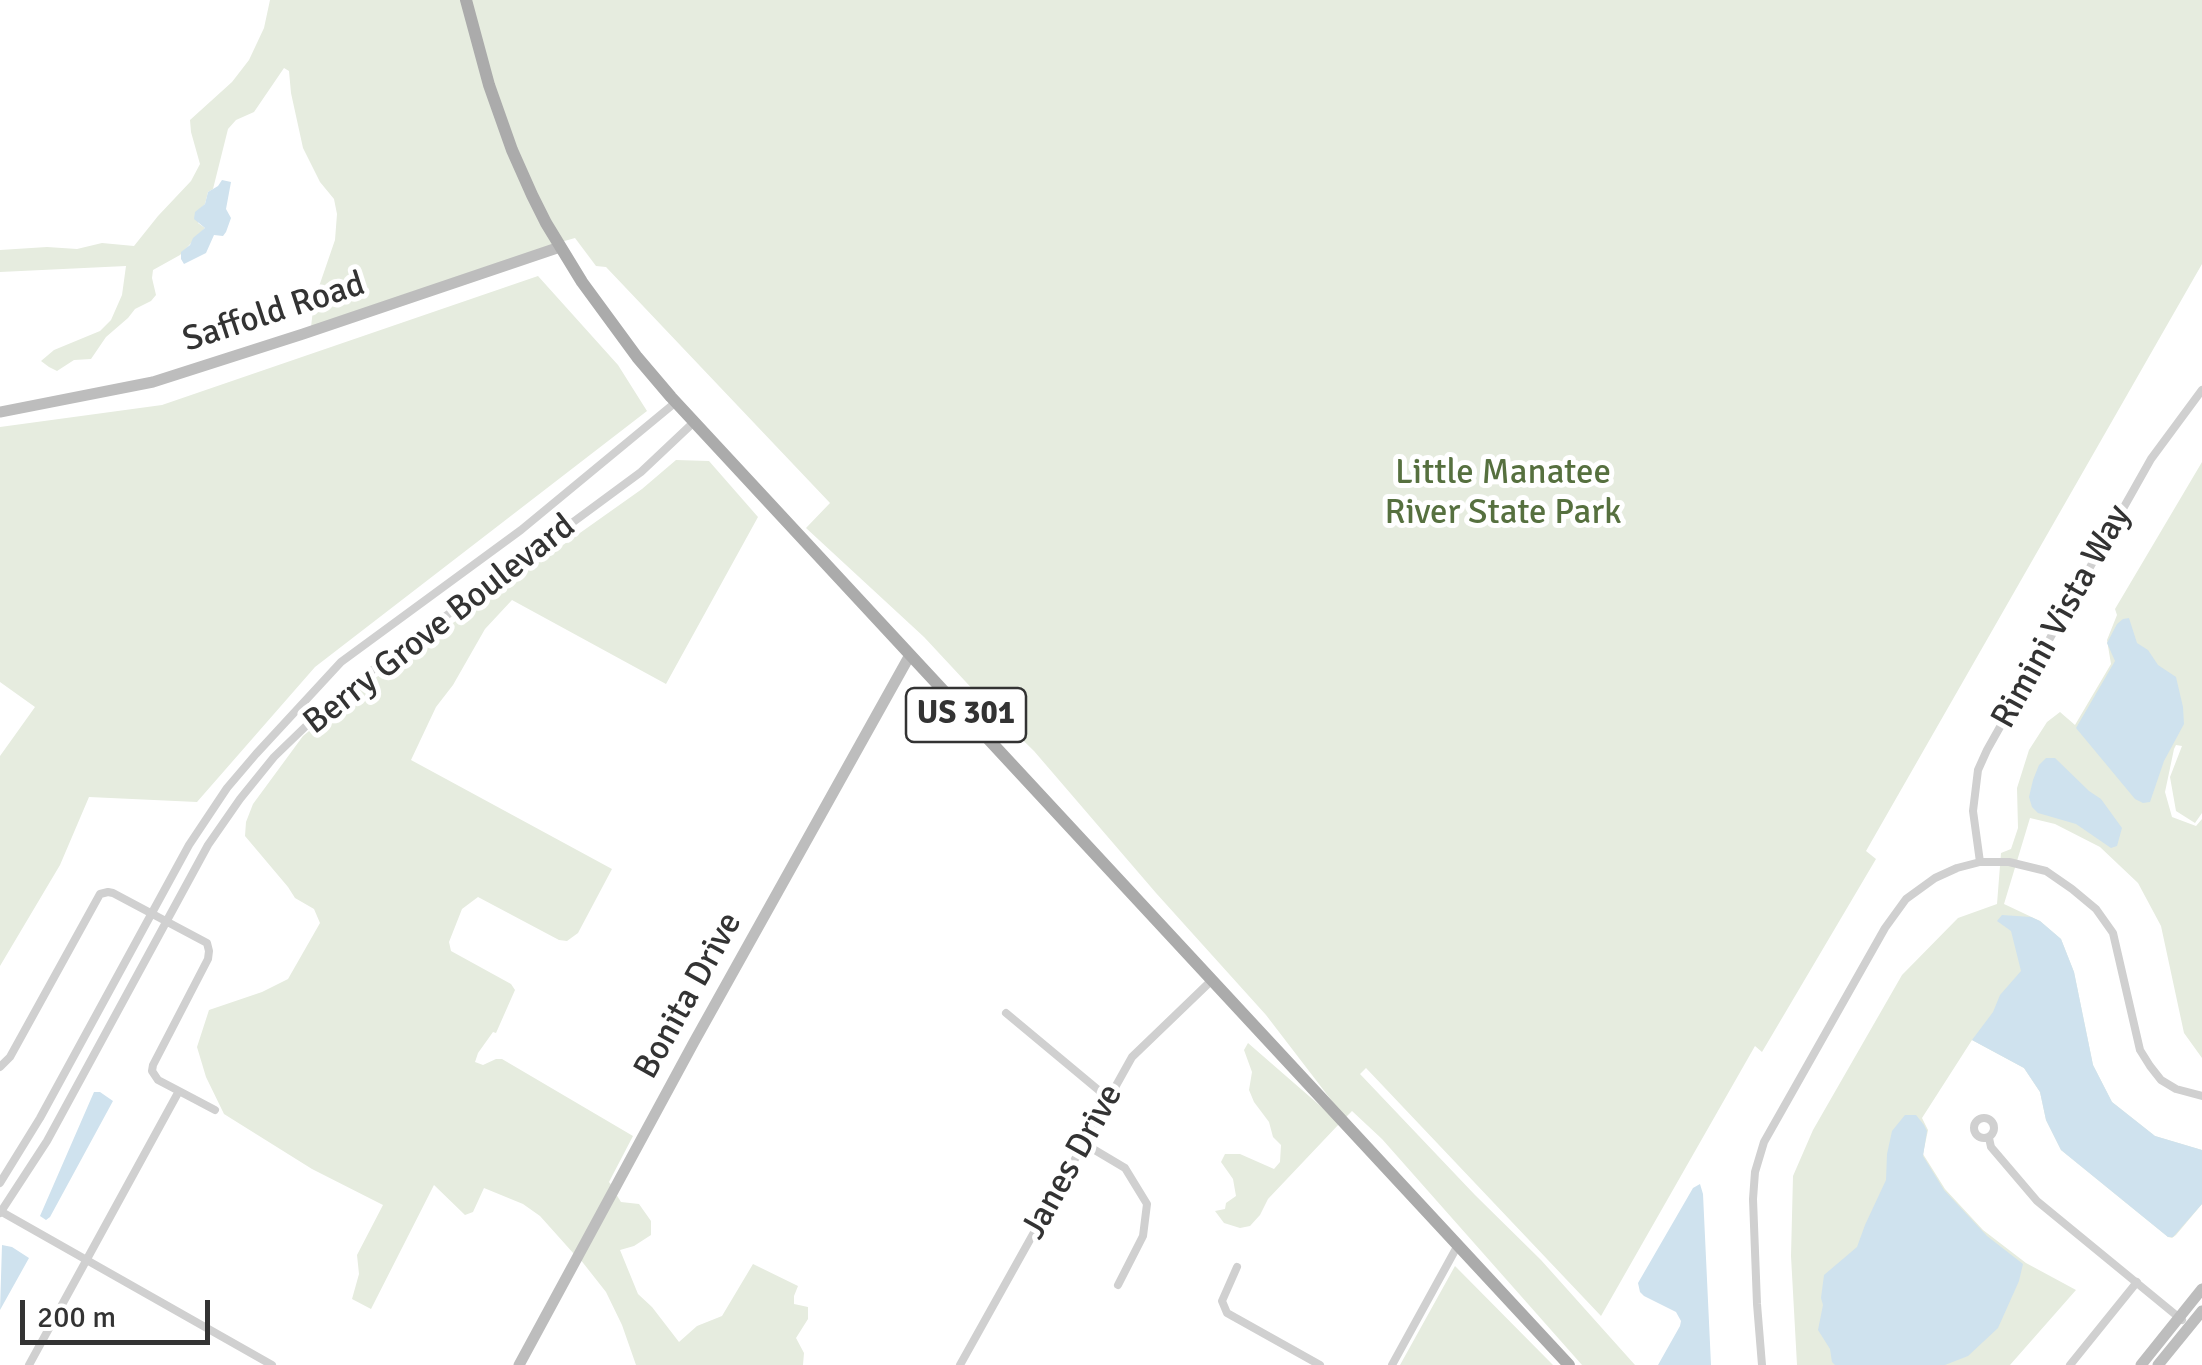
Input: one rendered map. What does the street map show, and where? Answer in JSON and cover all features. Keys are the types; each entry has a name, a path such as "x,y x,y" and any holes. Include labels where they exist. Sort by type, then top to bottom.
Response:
{"main road":[{"name":"US 301","path":"466,0 501,121 532,195 560,248 636,357 1569,1365"}],"street":[{"name":"Saffold Road","path":"0,412 152,382 560,248"},
{"name":"Rimini Vista Way","path":"1980,862 1973,811 1978,770 1987,750 2151,459 2202,390"},
{"name":"Berry Grove Boulevard","path":"0,1183 40,1118 190,845 227,788 342,662 521,530 676,402"},
{"name":"Berry Grove Boulevard","path":"0,1212 48,1141 208,845 274,757 352,686 641,472 694,422"},
{"name":"Bonita Drive","path":"519,1365 910,654"},
{"path":"1762,1365 1753,1199 1764,1142 1893,915 1906,899 1935,878 1980,862 2020,863 2046,871 2072,888 2096,909 2112,933 2140,1050 2160,1080 2202,1096"},
{"path":"0,1066 10,1057 100,894 108,892 207,944 208,959 152,1071 158,1080 215,1110"},
{"name":"Janes Drive","path":"960,1365 1138,1049 1212,980"},
{"path":"1006,1013 1108,1098"},
{"path":"30,1365 179,1091"},
{"path":"1990,1138 1991,1146 2037,1200 2184,1321"},
{"path":"1083,1143 1125,1168 1146,1204 1143,1236 1118,1285"},
{"path":"0,1212 272,1365"},
{"path":"1392,1365 1458,1245"},
{"path":"1237,1267 1222,1301 1227,1313 1320,1365"},
{"path":"2070,1365 2137,1282"},
{"path":"2158,1365 2202,1289"},
{"path":"2140,1365 2184,1321 2202,1311"}],"green space":[{"path":"270,0 462,0 474,46 555,245 311,327 314,301 335,240 337,214 334,199 320,182 303,148 289,71 284,68 254,112 236,120 228,129 213,189 201,208 198,223 205,228 180,255 153,270 156,295 106,337 91,359 74,360 57,371 49,367 41,361 54,350 100,331 111,320 122,295 126,266 0,272 0,250 77,249 102,243 134,246 191,181 200,164 190,120 232,82 249,60 264,28"},
{"name":"Little Manatee River State Park","path":"470,0 2202,0 2202,264 1866,851 1876,859 1762,1052 1755,1046 1601,1316 1366,1068 1360,1074 1541,1260 1635,1365 1582,1365 1382,1139 1352,1111 1345,1118 1266,1015 1034,751 924,637 806,528 830,503 606,267 596,266 575,238 561,242 504,120"},
{"path":"538,276 618,365 647,411 315,667 197,802 89,797 60,865 0,966 0,756 35,707 0,682 0,427 162,405"},
{"path":"676,460 709,461 758,517 666,684 512,600 485,629 436,707 411,760 612,869 578,933 567,941 478,897 462,909 449,942 451,951 511,984 515,990 496,1033 493,1032 475,1062 483,1065 502,1059 633,1136 609,1182 612,1186 574,1254 540,1216 523,1204 484,1188 473,1212 465,1215 434,1185 371,1309 352,1299 359,1274 357,1255 383,1205 312,1169 224,1114 197,1047 209,1010 288,979 320,923 314,909 295,898 245,836 246,822 253,804 303,736 364,686 642,489"},
{"path":"2202,462 2202,813 2195,823 2176,811 2170,777 2182,746 2176,745 2174,749 2165,792 2172,817 2196,826 2202,819 2202,1058 2184,1033 2161,926 2138,883 2100,847 2055,824 2030,818 2004,904 2040,921 2061,939 2074,972 2093,1065 2112,1102 2155,1136 2202,1150 2202,1204 2176,1235 2168,1237 2061,1150 2046,1120 2040,1092 2024,1068 1972,1040 1922,1118 1928,1130 1923,1154 1945,1189 1983,1230 2026,1263 2076,1290 2010,1365 1797,1365 1791,1256 1793,1176 1813,1130 1902,975 1958,918 1997,904 2001,853 2011,849 2018,828 2017,788 2029,750 2047,722 2060,712 2075,725 2111,664 2107,640 2117,615 2115,609"},
{"path":"1248,1043 1340,1123 1268,1199 1250,1226 1240,1228 1224,1223 1215,1211 1225,1209 1226,1203 1236,1196 1233,1179 1221,1162 1225,1154 1240,1154 1274,1169 1280,1162 1281,1145 1249,1090 1252,1072 1244,1050"},
{"path":"616,1194 621,1202 639,1204 651,1221 651,1235 620,1250 638,1294 679,1342 697,1326 722,1316 753,1264 798,1286 794,1304 808,1307 808,1319 796,1338 804,1353 803,1365 636,1365 606,1292 580,1259"},
{"path":"1455,1266 1553,1365 1400,1365"}],"water":[{"path":"222,180 231,182 226,209 231,218 226,232 223,236 214,235 206,253 184,264 181,252 205,228 194,219 195,212"},
{"path":"2129,618 2137,643 2176,677 2183,707 2184,724 2164,761 2150,802 2143,803 2135,799 2076,728 2115,661 2107,643 2117,624"},
{"path":"2046,758 2055,758 2101,799 2122,828 2117,846 2111,848 2076,824 2038,813 2032,807 2029,797 2033,780"},
{"path":"2002,915 2031,917 2061,939 2074,972 2093,1065 2112,1102 2155,1136 2202,1150 2202,1204 2173,1237 2168,1237 2061,1150 2046,1120 2040,1092 2024,1068 1972,1040 1993,1012 2000,995 2021,971 2011,931 1997,921"},
{"path":"94,1092 113,1101 46,1220 40,1216"},
{"path":"1905,1115 1916,1115 1924,1125 1927,1131 1923,1156 1944,1190 1987,1236 2023,1264 2019,1281 1998,1328 1968,1356 1945,1365 1835,1365 1818,1330 1824,1275 1857,1247 1886,1180 1892,1131"},
{"path":"1700,1184 1711,1365 1658,1365 1681,1321 1676,1312 1644,1296 1638,1283 1693,1188"},
{"path":"2,1245 29,1258 0,1310"}]}
